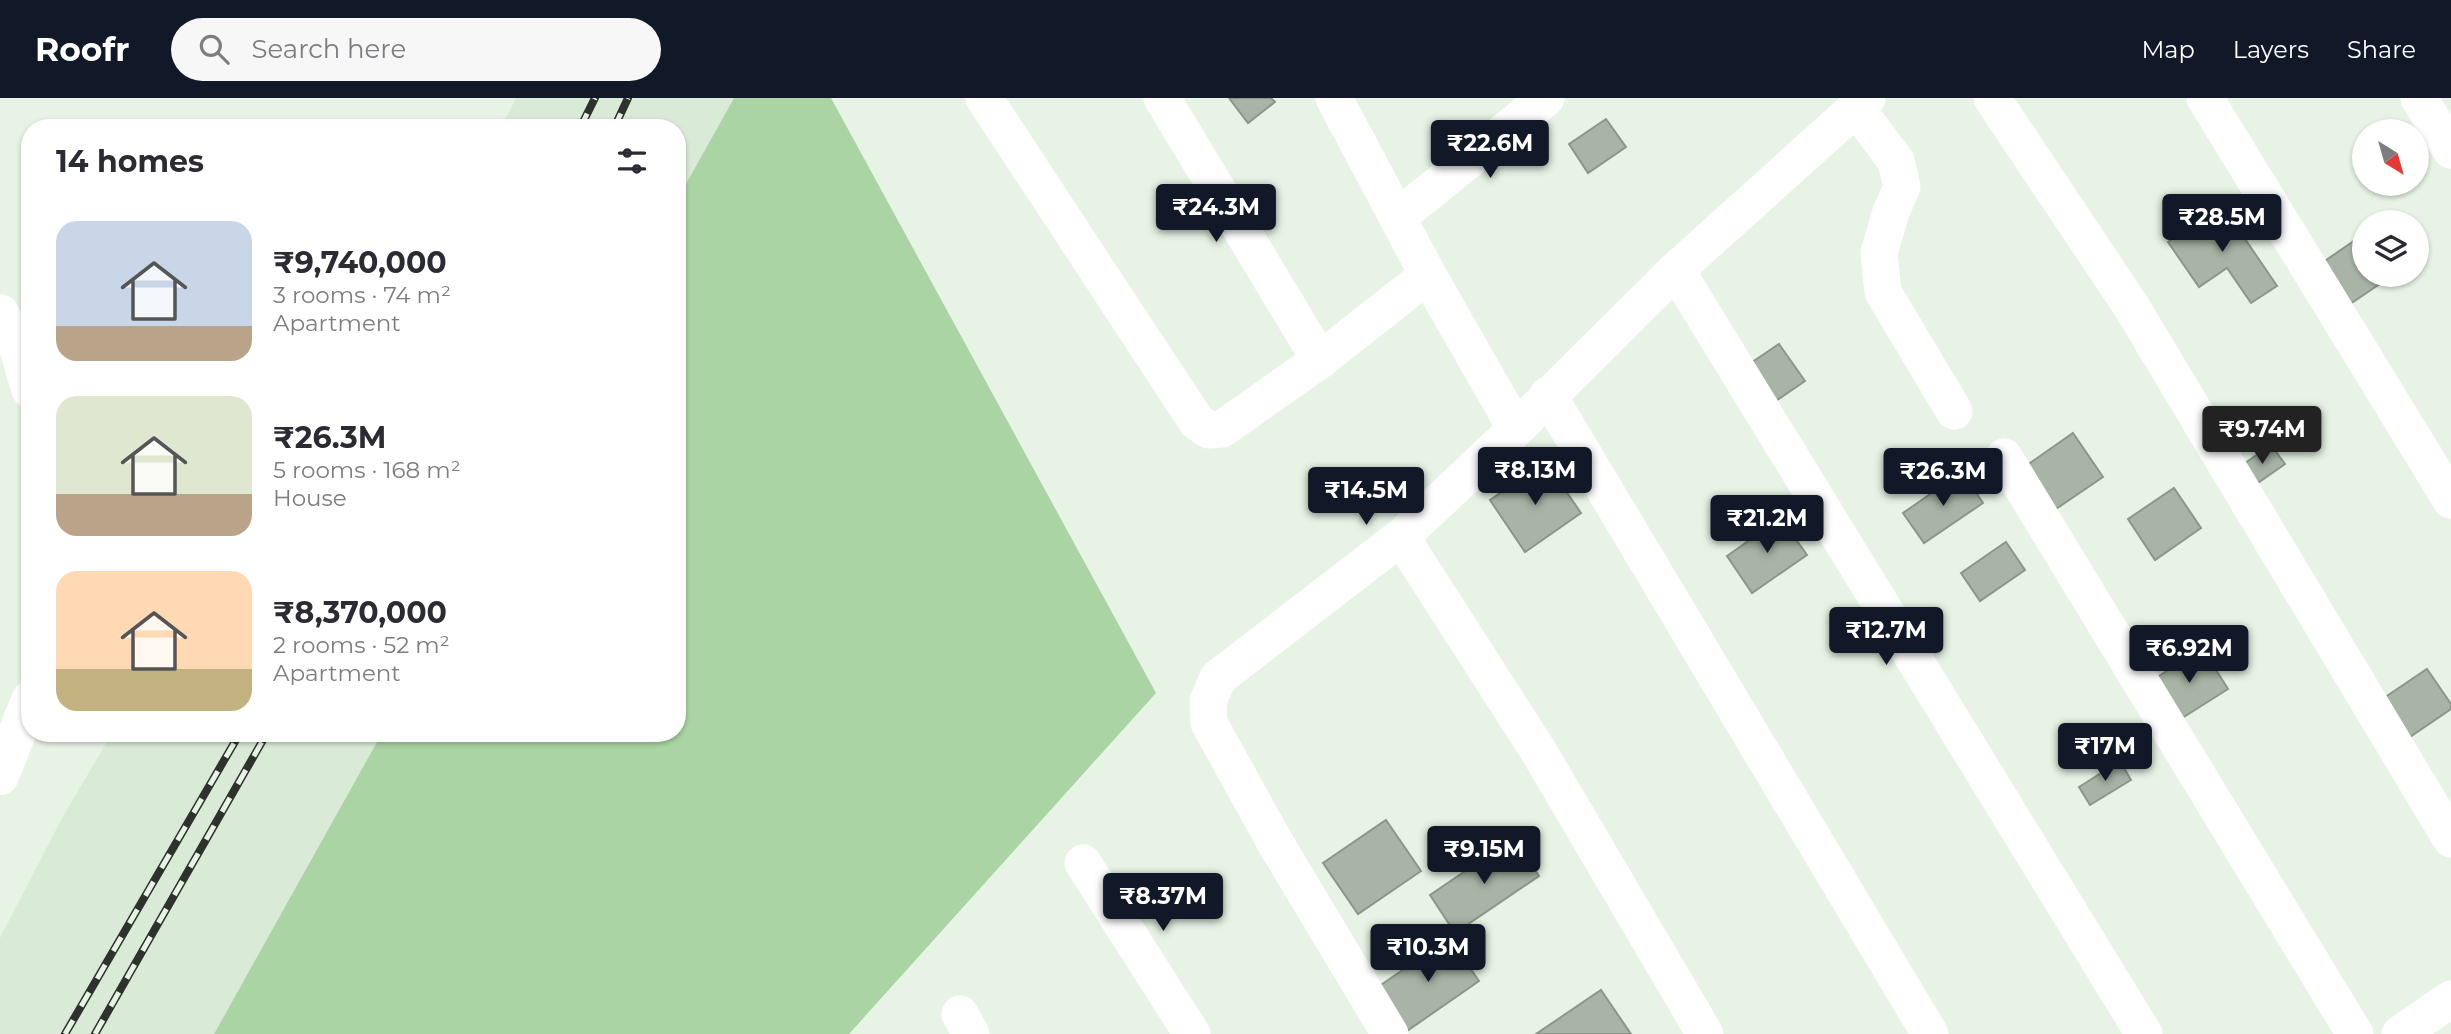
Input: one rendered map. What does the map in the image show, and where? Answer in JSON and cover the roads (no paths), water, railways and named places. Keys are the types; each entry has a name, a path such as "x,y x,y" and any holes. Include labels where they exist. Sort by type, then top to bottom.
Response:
{"highway":[{"path":"0,313 21,357"},
{"path":"0,776 21,723"}],"street":[{"path":"984,98 1196,422 1209,430 1222,429 1320,360 1428,275"},
{"path":"1162,98 1320,360"},
{"path":"1334,98 1428,275 1517,429"},
{"path":"1398,217 1546,98"},
{"path":"1992,98 2131,306 2451,839"},
{"path":"2205,98 2451,500"},
{"path":"2419,98 2451,150"},
{"path":"1390,1034 1276,844 1209,723 1208,701 1218,678 1401,537 1517,429 1548,395 1676,270 1861,103 1896,160 1902,187 1891,212 1879,253 1883,292 1954,411"},
{"path":"1676,270 2144,1034"},
{"path":"1548,395 1930,1034"},
{"path":"2004,457 2355,1034"},
{"path":"1401,537 1539,752 1705,1034"},
{"path":"1083,863 1192,1034"},
{"path":"2400,1034 2451,999"}],"railway":[{"path":"584,119 595,98"},
{"path":"618,119 628,98"},
{"path":"65,1034 235,742"},
{"path":"95,1034 262,742"}]}
